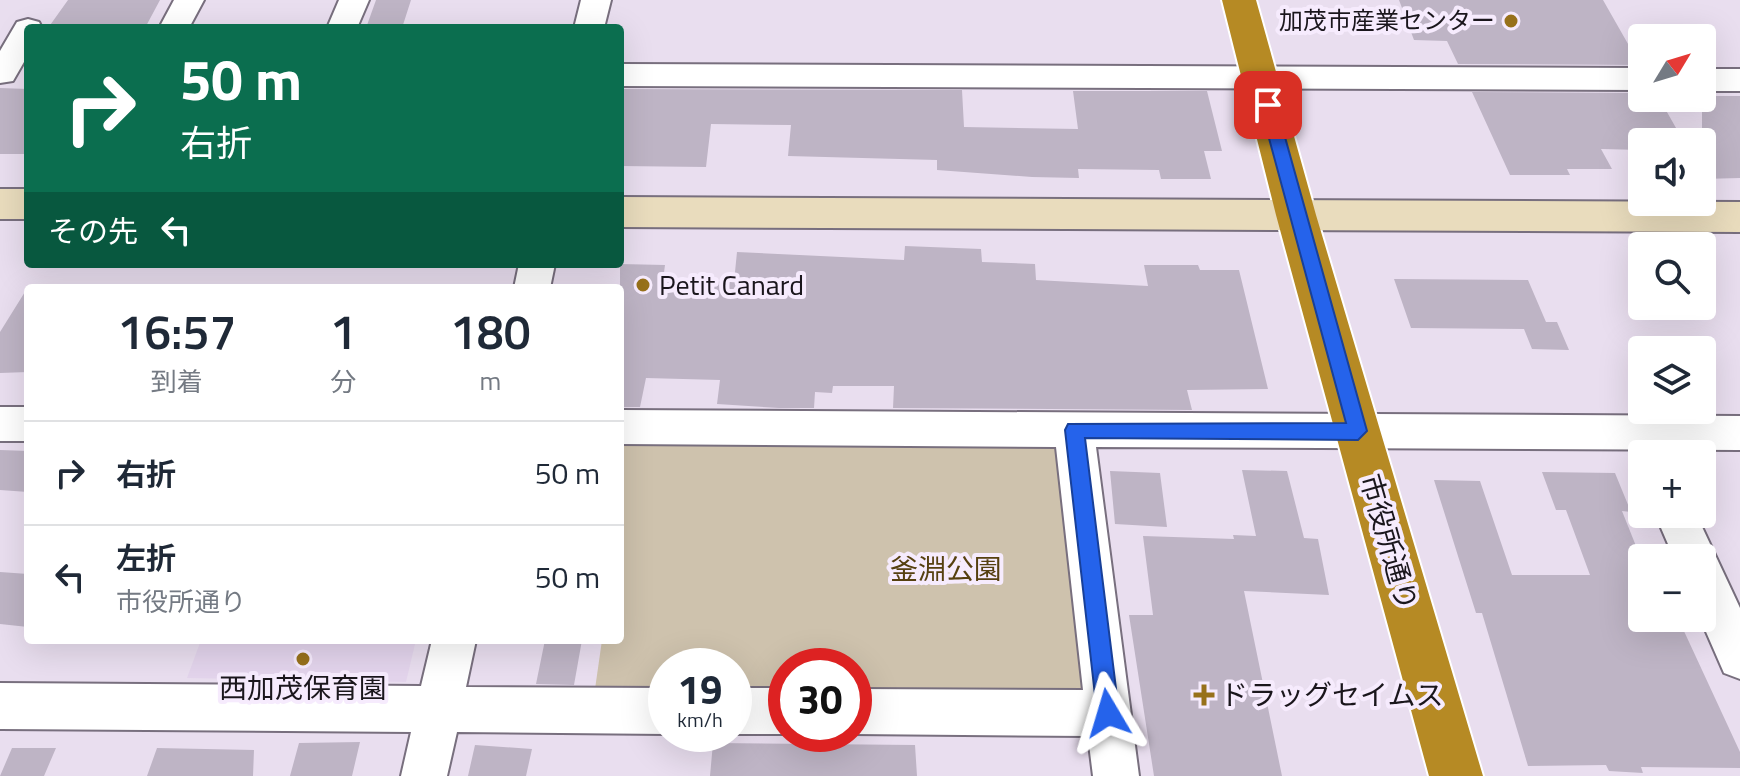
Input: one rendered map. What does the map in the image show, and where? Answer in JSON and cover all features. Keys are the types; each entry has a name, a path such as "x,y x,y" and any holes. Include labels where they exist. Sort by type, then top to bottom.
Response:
{"highway":[{"name":"市役所通り","path":"1239,0 1296,215 1456,776"}],"street":[{"path":"176,24 189,0"},
{"path":"344,24 354,0"},
{"path":"590,24 596,0"},
{"path":"10,73 24,41"},
{"path":"624,75 1628,79"},
{"path":"1716,80 1740,80"},
{"path":"0,204 24,204"},
{"path":"624,212 1740,217"},
{"path":"0,424 24,424"},
{"path":"624,427 1358,431 1628,442"},
{"path":"1074,430 1116,776"},
{"path":"1672,440 1740,433"},
{"path":"1716,604 1740,657"},
{"path":"424,776 453,644"},
{"path":"0,706 648,711"},
{"path":"872,712 1108,713"}],"shaded area":[{"name":"西加茂保育園","path":"200,644 415,644 406,682 187,678"}],"green space":[{"name":"釜淵公園","path":"624,442 1058,445 1084,693 872,691 872,648 768,648 768,691 752,691 752,648 648,648 648,690 595,689 601,644 624,644"}],"building":[{"path":"68,0 160,0 147,24 51,24"},
{"path":"376,0 411,0 403,24 367,24"},
{"name":"加茂市産業センター","path":"1399,0 1603,0 1628,44 1628,65 1458,64 1447,41 1414,40"},
{"path":"0,88 24,89 24,154 0,154"},
{"path":"624,89 962,90 964,127 1078,129 1073,91 1207,91 1222,151 1204,151 1211,179 1161,179 1159,170 1078,169 1079,178 1032,177 937,170 937,160 788,156 791,125 711,124 706,167 624,166"},
{"path":"1472,92 1628,93 1628,112 1667,112 1676,128 1628,128 1628,150 1601,149 1612,169 1567,169 1570,175 1510,175"},
{"path":"1716,96 1740,96 1740,178 1716,179 1716,128 1702,128 1702,112 1716,112"},
{"path":"905,246 981,249 982,262 1035,264 1036,280 1148,286 1144,265 1198,265 1200,270 1239,270 1268,389 1187,390 1192,410 893,408 894,386 833,386 832,393 815,392 814,408 779,408 717,404 720,380 646,378 640,407 624,407 624,284 620,284 620,268 624,268 624,264 665,265 663,280 734,282 737,252 904,260"},
{"path":"1394,279 1528,280 1546,322 1557,322 1569,350 1532,349 1524,329 1411,328"},
{"path":"24,293 24,372 0,373 0,332"},
{"path":"0,450 24,451 24,492 0,490"},
{"path":"1242,470 1287,471 1304,538 1318,539 1329,595 1244,591 1282,776 1154,776 1129,615 1153,615 1143,536 1234,539 1233,535 1256,536"},
{"path":"1110,471 1160,473 1167,527 1115,524"},
{"path":"1542,472 1615,473 1628,505 1628,512 1622,511 1635,544 1628,544 1628,632 1684,632 1740,752 1740,768 1641,767 1643,773 1609,771 1606,765 1528,766 1482,613 1476,613 1434,480 1480,481 1512,575 1590,575 1566,510 1556,510"},
{"path":"0,572 24,574 24,627 0,624"},
{"path":"544,644 581,644 574,685 536,684"},
{"path":"360,742 352,776 290,776 299,743"},
{"path":"752,743 768,744 768,752 872,752 872,745 915,745 917,776 710,776 712,752 752,752"},
{"path":"475,745 532,749 526,776 468,776"},
{"path":"12,748 56,748 44,776 0,776"},
{"path":"157,748 254,750 253,776 147,776"}],"place":[{"name":"加茂市産業センター","path":"1511,21"},
{"name":"Petit Canard","path":"643,285"},
{"name":"西加茂保育園","path":"303,659"},
{"name":"ドラッグセイムス","path":"1204,695"}],"route":[{"path":"1108,713 1074,430 1358,431 1268,105"}]}
